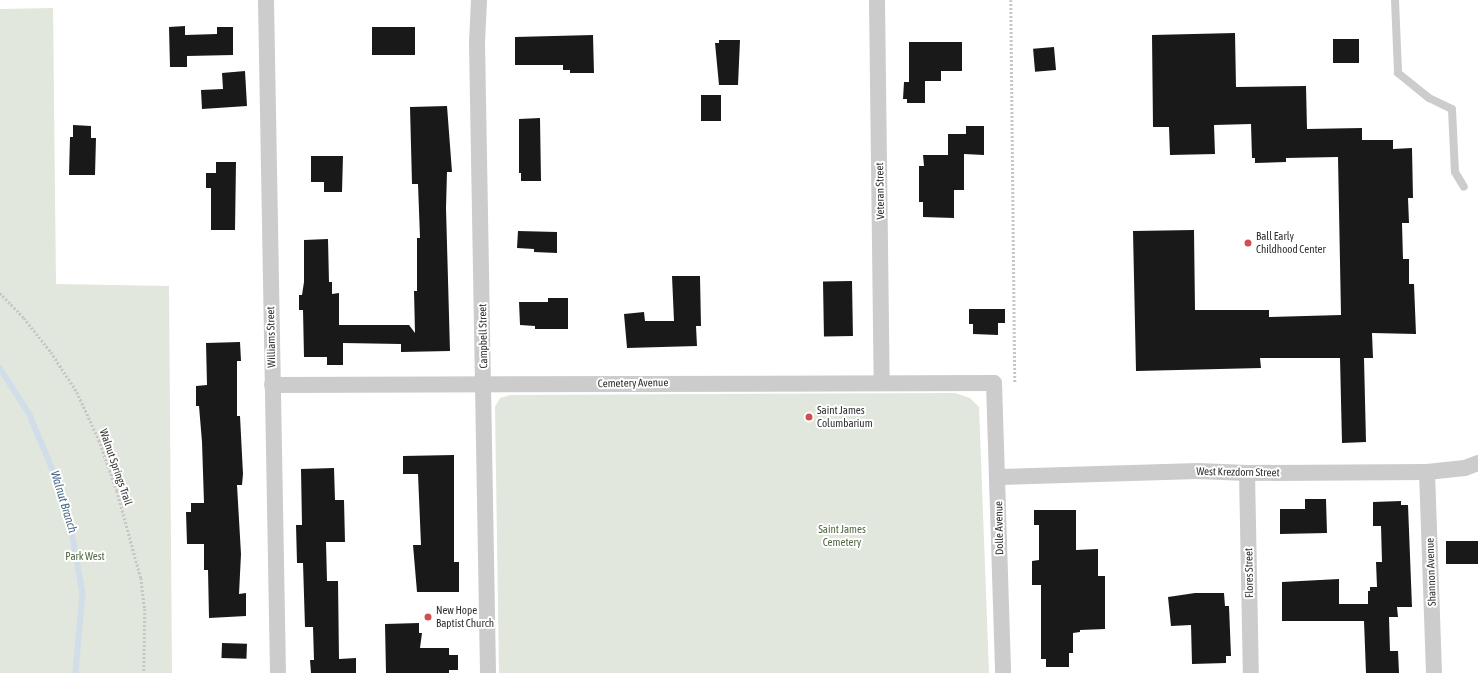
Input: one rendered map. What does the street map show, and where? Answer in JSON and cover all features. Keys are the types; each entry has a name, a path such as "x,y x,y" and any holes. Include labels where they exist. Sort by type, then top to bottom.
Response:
{"street":[{"name":"Williams Street","path":"266,0 278,673"},
{"name":"Campbell Street","path":"479,0 476,42 484,385 488,673"},
{"name":"Veteran Street","path":"877,0 882,382"},
{"name":"Cemetery Avenue","path":"272,385 882,382 994,383"},
{"name":"Dolle Avenue","path":"994,383 1003,673"},
{"name":"West Krezdorn Street","path":"998,477 1125,472 1427,472 1460,469 1478,463"},
{"name":"Shannon Avenue","path":"1427,472 1434,673"},
{"name":"Flores Street","path":"1247,473 1251,673"}],"lane":[{"path":"1395,0 1398,73 1429,98 1452,109 1455,172 1464,187"}],"path":[{"path":"1011,0 1015,382"},
{"name":"Walnut Springs Trail","path":"0,293 51,352 77,392 99,440 117,491 141,578 145,609 144,673"}],"green space":[{"name":"Park West","path":"53,8 56,284 169,286 172,673 0,673 0,9"},
{"name":"Saint James Cemetery","path":"955,393 970,398 979,407 989,673 499,673 495,407 500,398 510,395"}],"building":[{"path":"185,26 185,35 217,34 217,27 233,27 233,55 187,56 187,67 170,67 169,27"},
{"path":"372,27 415,27 415,55 372,55"},
{"path":"1235,33 1236,87 1306,86 1307,129 1362,128 1362,140 1393,140 1393,149 1412,148 1413,198 1408,198 1409,223 1402,223 1403,259 1409,259 1409,284 1414,284 1416,334 1372,333 1373,358 1364,358 1366,442 1342,443 1340,358 1260,358 1261,368 1136,371 1133,231 1194,230 1195,310 1269,310 1269,317 1341,315 1338,157 1286,158 1286,162 1255,163 1255,158 1252,158 1251,124 1214,125 1215,154 1170,155 1169,127 1153,127 1152,35"},
{"path":"593,35 594,73 570,73 570,70 563,70 563,65 515,65 515,37"},
{"path":"1333,39 1359,39 1359,63 1333,63"},
{"path":"719,40 740,40 738,85 719,85 715,43 719,43"},
{"path":"909,42 962,42 962,71 941,71 941,81 925,81 925,103 907,103 907,99 903,99 904,82 909,82"},
{"path":"1054,47 1056,70 1035,72 1033,49"},
{"path":"245,71 247,106 202,109 201,90 223,89 222,73"},
{"path":"701,95 721,95 721,121 701,121"},
{"path":"447,106 452,172 447,172 446,208 450,351 401,352 401,344 343,343 343,365 327,365 327,357 304,357 303,310 299,310 299,295 302,295 304,282 304,240 328,239 329,282 332,282 332,294 339,293 339,325 409,325 415,333 414,291 417,291 417,238 420,238 418,184 412,184 410,107"},
{"path":"540,118 541,181 521,181 521,173 519,173 519,119"},
{"path":"73,125 91,126 91,138 96,138 95,175 69,175 70,137 73,137"},
{"path":"966,126 984,126 984,155 964,154 964,190 954,190 954,218 923,217 923,202 919,202 919,166 924,166 923,155 948,155 948,134 966,134"},
{"path":"311,156 343,156 342,192 324,192 324,182 311,182"},
{"path":"216,162 236,162 235,230 211,230 211,188 206,188 206,173 216,173"},
{"path":"518,231 557,232 557,253 534,252 534,249 517,248"},
{"path":"672,276 700,276 701,326 696,326 697,346 627,348 624,314 644,312 645,321 674,321"},
{"path":"852,281 853,336 824,336 823,282"},
{"path":"548,298 568,298 568,329 535,329 535,326 520,325 519,302 548,302"},
{"path":"969,309 1005,309 1005,323 998,323 998,335 973,334 973,324 969,324"},
{"path":"240,342 241,361 237,361 237,416 240,416 243,474 242,485 237,485 241,554 239,594 246,593 246,616 209,618 208,570 204,570 204,544 187,544 186,512 191,512 191,503 204,503 202,442 199,406 196,406 196,386 207,385 206,343"},
{"path":"454,455 454,562 459,562 459,592 417,592 413,545 421,545 418,474 403,474 403,456"},
{"path":"334,468 335,500 344,500 345,542 326,542 327,581 338,581 339,659 356,658 356,673 311,673 310,660 314,660 313,627 305,627 303,563 297,563 296,525 302,525 301,469"},
{"path":"1305,499 1326,499 1327,533 1280,534 1280,509 1305,509"},
{"path":"1401,501 1401,505 1408,505 1412,607 1397,607 1398,617 1389,617 1390,651 1398,651 1399,673 1366,673 1364,621 1282,621 1282,582 1339,579 1339,604 1368,604 1368,591 1370,591 1370,587 1377,587 1376,562 1382,562 1381,526 1373,526 1373,502"},
{"path":"1034,510 1076,510 1076,550 1098,549 1098,576 1105,576 1105,629 1080,630 1080,632 1073,633 1073,653 1069,653 1069,667 1046,667 1046,659 1041,659 1041,585 1032,585 1032,561 1039,560 1039,525 1034,525"},
{"path":"1446,541 1478,541 1478,564 1446,564"},
{"path":"1195,593 1224,593 1225,606 1229,606 1231,656 1226,656 1226,663 1192,664 1191,625 1171,626 1168,597"},
{"path":"419,623 419,633 422,633 420,648 449,648 449,655 458,655 458,670 449,670 449,673 386,673 385,624"},
{"path":"222,643 247,644 246,659 221,658"}],"waterway":[{"name":"Walnut Branch","path":"0,368 30,415 58,482 73,537 83,593 76,673"}],"place":[{"name":"Ball Early Childhood Center","path":"1248,243"},
{"name":"Saint James Columbarium","path":"809,417"},
{"name":"New Hope Baptist Church","path":"428,617"}]}
